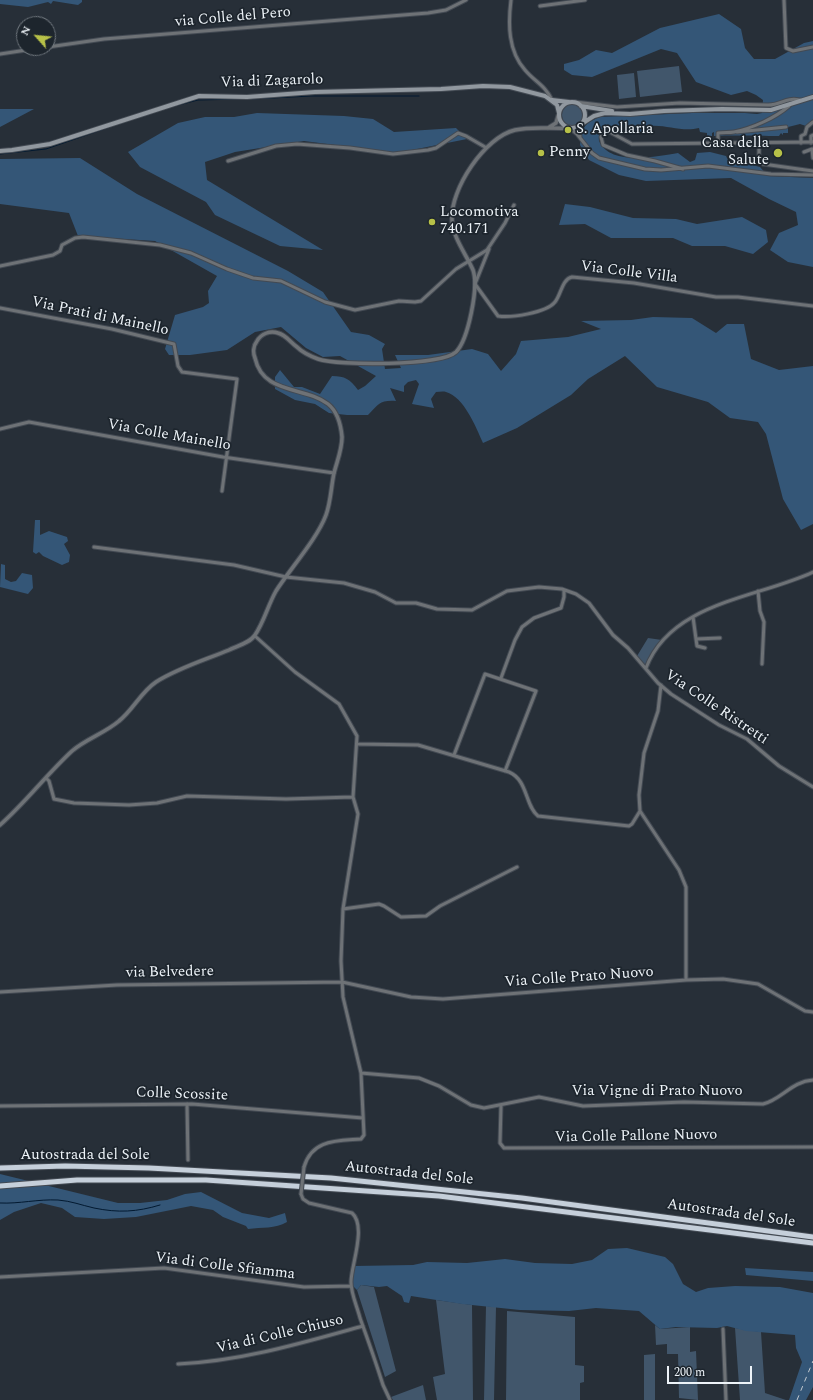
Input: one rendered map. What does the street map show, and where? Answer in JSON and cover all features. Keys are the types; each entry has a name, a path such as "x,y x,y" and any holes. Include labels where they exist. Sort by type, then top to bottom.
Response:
{"highway":[{"name":"Autostrada del Sole","path":"0,1168 65,1166 149,1168 331,1178 522,1198 813,1237"},
{"name":"Autostrada del Sole","path":"0,1186 77,1180 206,1180 439,1196 813,1244"}],"main road":[{"name":"Via di Zagarolo","path":"0,151 50,144 199,96 247,97 323,92 441,89 483,86 510,87 533,92 552,100 570,102"},
{"path":"552,100 558,106 562,124 570,128 576,128 592,117 602,113 630,114 664,111 725,109 761,111 789,106 813,97"},
{"path":"559,112 564,105 570,102 575,102 581,106 585,112 583,123"},
{"path":"581,106 630,114"}],"street":[{"name":"via Colle del Pero","path":"56,46 104,39 428,13 446,10 466,0"},
{"path":"511,0 510,31 514,49 525,70 547,90 552,100"},
{"path":"540,6 585,0"},
{"path":"784,0 786,48 793,51 813,47"},
{"path":"0,54 16,52"},
{"path":"575,102 624,107 680,103 768,105 780,104 789,99 802,101"},
{"path":"733,132 774,116 789,106"},
{"path":"546,129 556,123 559,112"},
{"path":"801,143 801,136 805,134 806,127 813,122"},
{"path":"583,123 579,132 583,141"},
{"path":"718,144 718,133 786,127"},
{"path":"475,284 474,274 454,230 452,215 460,189 470,169 485,147 513,130 570,128 592,153 602,160 653,170 684,169 708,166 771,174 813,175"},
{"path":"684,169 615,151 604,146 601,142 601,137 604,132 608,131 628,143 727,144 812,142 811,136 813,135"},
{"path":"228,161 276,146 297,144 350,148 393,154 428,150 436,148 458,134 466,136 485,147"},
{"path":"759,143 759,160 763,164 813,171"},
{"path":"804,152 812,149 813,158"},
{"path":"0,825 77,747 118,722 153,684 169,674 241,644 255,636 273,597 324,519 330,501 334,473 342,441 340,425 334,411 329,405 320,399 276,385 266,378 254,357 254,346 258,339 267,332 276,332 284,335 300,350 309,355 332,362 385,363 431,361 448,357 458,350 464,336 471,309 475,284 485,258 514,205"},
{"path":"0,266 53,256 60,252 63,245 81,237 120,242 147,243 191,253 227,269 253,278 281,281 325,302 355,310 399,301 419,301 450,274 487,250 494,240"},
{"name":"Via Colle Villa","path":"475,284 498,316 507,317 534,312 549,307 555,302 567,280 572,277 634,283 716,297 738,297 813,306"},
{"name":"Via Prati di Mainello","path":"0,308 114,329 174,344 178,366 182,372 237,379 227,458"},
{"name":"Via Colle Mainello","path":"0,429 29,422 227,458 334,473"},
{"path":"222,491 227,458"},
{"name":"Via Colle Ristretti","path":"94,547 234,565 286,577 344,583 375,592 396,603 416,603 437,609 472,610 507,591 539,586 564,590 576,594 589,603 613,635 661,685 719,725 747,739 775,763 813,788"},
{"path":"646,668 657,647 665,638 693,617 719,605 758,591 797,580 813,572"},
{"path":"501,678 520,630 534,618 561,608 564,590"},
{"path":"758,591 764,622 762,664"},
{"path":"693,617 697,646 705,648"},
{"path":"255,636 295,672 339,704 356,731 358,744 353,797 358,814 343,909 342,982 361,1073 363,1138 317,1146 309,1155 304,1167 301,1194 303,1199 309,1203 352,1214 356,1217 358,1224 357,1253 351,1271 351,1286 363,1326 390,1400"},
{"path":"696,639 720,638"},
{"path":"454,755 485,674 501,678 536,691 505,771"},
{"path":"661,685 658,711 644,753 639,795 640,811 680,870 686,887 686,980"},
{"path":"358,744 393,746 411,744 454,755 505,771 516,776 528,795 533,811 541,817 629,826 632,824 640,811"},
{"path":"46,778 49,781 54,799 74,803 154,804 187,796 286,799 353,797"},
{"path":"343,909 378,904 384,906 401,917 426,916 438,907 518,867"},
{"name":"Via Colle Prato Nuovo","path":"342,982 385,992 434,999 686,980 723,979 756,983 805,1010 813,1012"},
{"name":"via Belvedere","path":"0,992 117,985 342,982"},
{"name":"Via Vigne di Prato Nuovo","path":"361,1073 419,1078 439,1086 471,1105 484,1108 501,1106 539,1097 583,1106 690,1102 760,1104 770,1102 799,1084 813,1080"},
{"path":"187,1104 188,1160"},
{"name":"Colle Scossite","path":"0,1106 187,1104 363,1118"},
{"name":"Via Colle Pallone Nuovo","path":"501,1106 500,1143 503,1148 813,1147"},
{"name":"Via di Colle Sfiamma","path":"0,1277 157,1268 195,1271 304,1287 351,1286"},
{"name":"Via di Colle Chiuso","path":"178,1364 220,1361 248,1356 363,1326"},
{"path":"723,1329 726,1400"}],"shaded area":[{"path":"0,0 82,0 82,2 78,5 53,1 51,4 48,2 28,7 0,4"},
{"path":"719,14 741,29 745,48 754,59 775,59 804,43 813,41 813,120 806,126 800,124 788,127 788,133 783,133 783,135 781,133 779,136 714,136 714,132 712,133 712,136 707,136 707,133 700,132 699,128 685,129 658,126 644,127 644,134 632,130 631,127 626,124 625,127 607,127 599,135 599,141 605,149 613,154 624,157 635,158 678,153 690,162 695,160 697,153 710,152 726,156 730,164 757,164 756,166 760,167 768,176 813,178 813,267 788,262 770,250 779,233 798,225 796,212 731,178 646,181 619,175 589,160 580,145 584,127 600,117 692,113 762,113 763,100 756,95 747,91 731,95 696,82 677,53 661,49 592,77 572,75 564,70 564,64 579,60 596,50 612,53 660,28"},
{"path":"679,66 682,92 640,97 637,71"},
{"path":"634,73 636,97 619,99 617,75"},
{"path":"573,104 581,107 584,115 581,123 573,126 565,123 562,115 565,107"},
{"path":"0,109 34,109 0,127"},
{"path":"257,113 344,116 373,119 394,132 456,128 467,139 397,153 304,141 235,152 205,162 207,180 323,250 280,246 215,215 206,202 140,167 128,152 178,123 205,117 234,117"},
{"path":"80,158 137,194 288,271 323,292 351,332 369,335 385,344 382,349 385,369 401,368 395,355 428,355 472,349 488,354 501,371 516,354 521,341 568,337 601,329 581,321 631,320 653,317 692,318 716,333 727,324 744,324 751,359 779,370 813,366 813,524 801,530 783,499 766,434 758,422 730,418 708,402 657,387 625,356 588,379 571,395 517,428 483,443 469,413 452,395 445,392 436,392 431,399 434,408 412,404 419,384 416,380 408,382 404,386 404,392 390,388 396,401 383,402 368,415 329,413 315,404 295,400 275,389 275,377 280,370 294,387 302,387 320,394 332,376 347,379 358,390 376,376 340,356 323,357 306,348 281,327 255,332 227,350 190,355 169,355 165,349 175,315 203,307 209,303 208,291 217,276 155,241 78,236 69,213 0,204 0,159"},
{"path":"565,204 590,207 633,218 676,219 697,224 742,217 766,230 768,242 753,254 725,246 692,246 673,238 611,238 585,224 559,225"},
{"path":"35,520 40,520 40,535 49,531 67,537 68,541 64,544 70,555 69,562 62,565 43,556 39,552 36,554 33,552"},
{"path":"1,564 5,565 5,579 11,582 16,581 22,573 32,575 33,588 28,594 0,587"},
{"path":"648,638 662,640 645,665 637,656"},
{"path":"0,1174 118,1203 140,1203 167,1200 185,1194 201,1192 242,1213 269,1218 285,1213 287,1222 273,1227 248,1229 246,1226 223,1217 213,1210 191,1206 136,1217 104,1219 75,1217 62,1208 41,1203 14,1212 0,1220"},
{"path":"627,1248 665,1257 673,1264 683,1284 696,1292 708,1288 735,1286 780,1287 813,1293 813,1387 806,1400 789,1400 802,1362 796,1348 795,1335 746,1331 727,1326 717,1328 676,1327 660,1329 639,1311 596,1308 569,1311 520,1310 462,1304 411,1296 409,1303 404,1302 402,1296 387,1286 379,1287 361,1285 357,1290 352,1285 354,1266 413,1265 427,1262 467,1263 505,1259 535,1263 572,1264 592,1260 608,1249"},
{"path":"745,1268 813,1272 813,1281 746,1275"},
{"path":"361,1285 374,1287 396,1371 385,1377 357,1290"},
{"path":"436,1300 472,1305 473,1400 437,1400 433,1377 445,1374"},
{"path":"486,1306 496,1307 494,1400 484,1400"},
{"path":"507,1311 575,1317 575,1365 584,1366 584,1382 580,1383 580,1400 506,1400"},
{"path":"655,1325 660,1329 690,1327 690,1352 696,1351 698,1400 679,1398 678,1354 667,1354 667,1344 656,1345"},
{"path":"735,1328 761,1332 765,1393 786,1400 740,1400"},
{"path":"655,1354 655,1400 644,1400 644,1355"},
{"path":"423,1385 426,1400 393,1400 391,1397"}],"waterway":[{"path":"252,99 311,96 419,96"},
{"path":"167,108 198,100 242,99"},
{"path":"0,154 46,149 110,127"},
{"path":"0,1203 58,1200 103,1210 119,1211 143,1209 160,1205"}],"railway":[{"path":"797,1400 813,1361"}],"place":[{"name":"S. Apollaria","path":"568,130"},
{"name":"Penny","path":"541,153"},
{"name":"Casa della Salute","path":"778,153"},
{"name":"Locomotiva 740.171","path":"432,222"}]}
